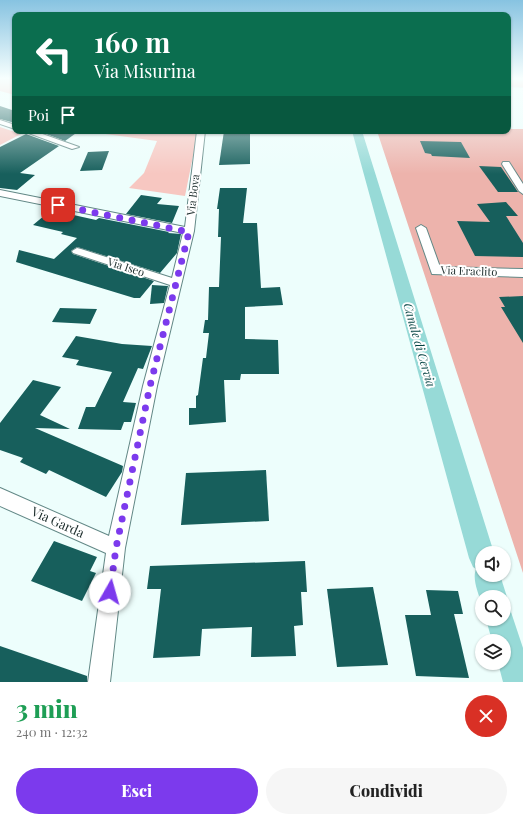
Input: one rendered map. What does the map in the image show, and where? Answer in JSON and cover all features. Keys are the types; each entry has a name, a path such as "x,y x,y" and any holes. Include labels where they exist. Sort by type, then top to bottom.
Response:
{"street":[{"path":"0,122 12,126"},
{"path":"36,134 75,147"},
{"name":"Via Bova","path":"99,682 116,548 150,386 189,232 201,134"},
{"path":"506,164 523,191"},
{"path":"0,193 189,232"},
{"name":"Via Eraclito","path":"421,228 436,271 523,273"},
{"name":"Via Iseo","path":"77,251 175,283"},
{"name":"Via Garda","path":"0,497 116,548"}],"shaded area":[{"path":"0,127 12,131 12,134 21,134 0,145"},
{"path":"511,129 523,129 523,573 378,134 511,134"},
{"path":"105,134 197,134 185,196 129,188 144,173 157,141"}],"building":[{"path":"0,110 12,110 12,122 0,119"},
{"path":"26,134 59,146 20,173 35,175 17,190 0,188 0,147"},
{"path":"46,134 75,134 65,141"},
{"path":"224,134 250,134 250,164 219,165"},
{"path":"420,141 461,142 470,158 432,156 431,154 425,153"},
{"path":"109,151 102,170 80,171 88,152"},
{"path":"479,166 501,167 518,192 498,192"},
{"path":"220,188 247,188 243,223 257,223 261,288 280,287 283,305 245,307 245,339 278,340 279,374 241,374 240,380 224,380 226,422 189,425 189,408 196,408 196,396 198,395 203,358 206,358 209,333 203,333 205,320 208,320 209,287 219,287 221,237 218,237 219,209 217,209"},
{"path":"141,195 162,198 157,204 179,206 172,223 126,214"},
{"path":"506,202 518,216 506,216 523,243 523,257 475,256 457,221 490,222 477,204"},
{"path":"51,210 96,220 99,218 169,232 168,233 181,234 177,253 160,273 77,247 71,251 73,254 154,281 140,298 134,298 16,262 19,250 54,259 77,238 61,234 63,232 33,225"},
{"path":"152,285 168,286 164,303 150,304"},
{"path":"523,296 523,343 501,307 505,307 499,297"},
{"path":"60,308 97,309 90,324 52,322"},
{"path":"76,336 122,344 152,346 143,369 138,368 123,402 136,403 131,422 124,422 121,430 78,429 86,407 95,407 112,372 76,365 79,360 62,357"},
{"path":"33,380 61,387 40,415 70,429 35,428 123,466 122,472 106,497 49,470 46,474 20,462 23,458 0,450 0,423"},
{"path":"266,470 269,521 181,525 186,473"},
{"path":"54,541 97,557 90,571 96,573 82,601 31,581"},
{"path":"305,561 307,592 301,592 303,625 294,626 296,656 251,657 252,627 202,629 200,656 153,658 161,589 147,589 150,566"},
{"path":"373,587 388,665 337,667 327,589"},
{"path":"426,590 458,591 463,614 454,614 469,678 416,676 405,615 431,615"},
{"path":"0,646 87,676 87,682 0,682"}],"waterway":[{"name":"Canale di Cervia","path":"358,134 478,546"},
{"name":"Canale di Cervia","path":"489,582 491,590"},
{"name":"Canale di Cervia","path":"502,626 518,682"}],"route":[{"path":"58,205 189,232 150,386 116,548 110,592"}]}
